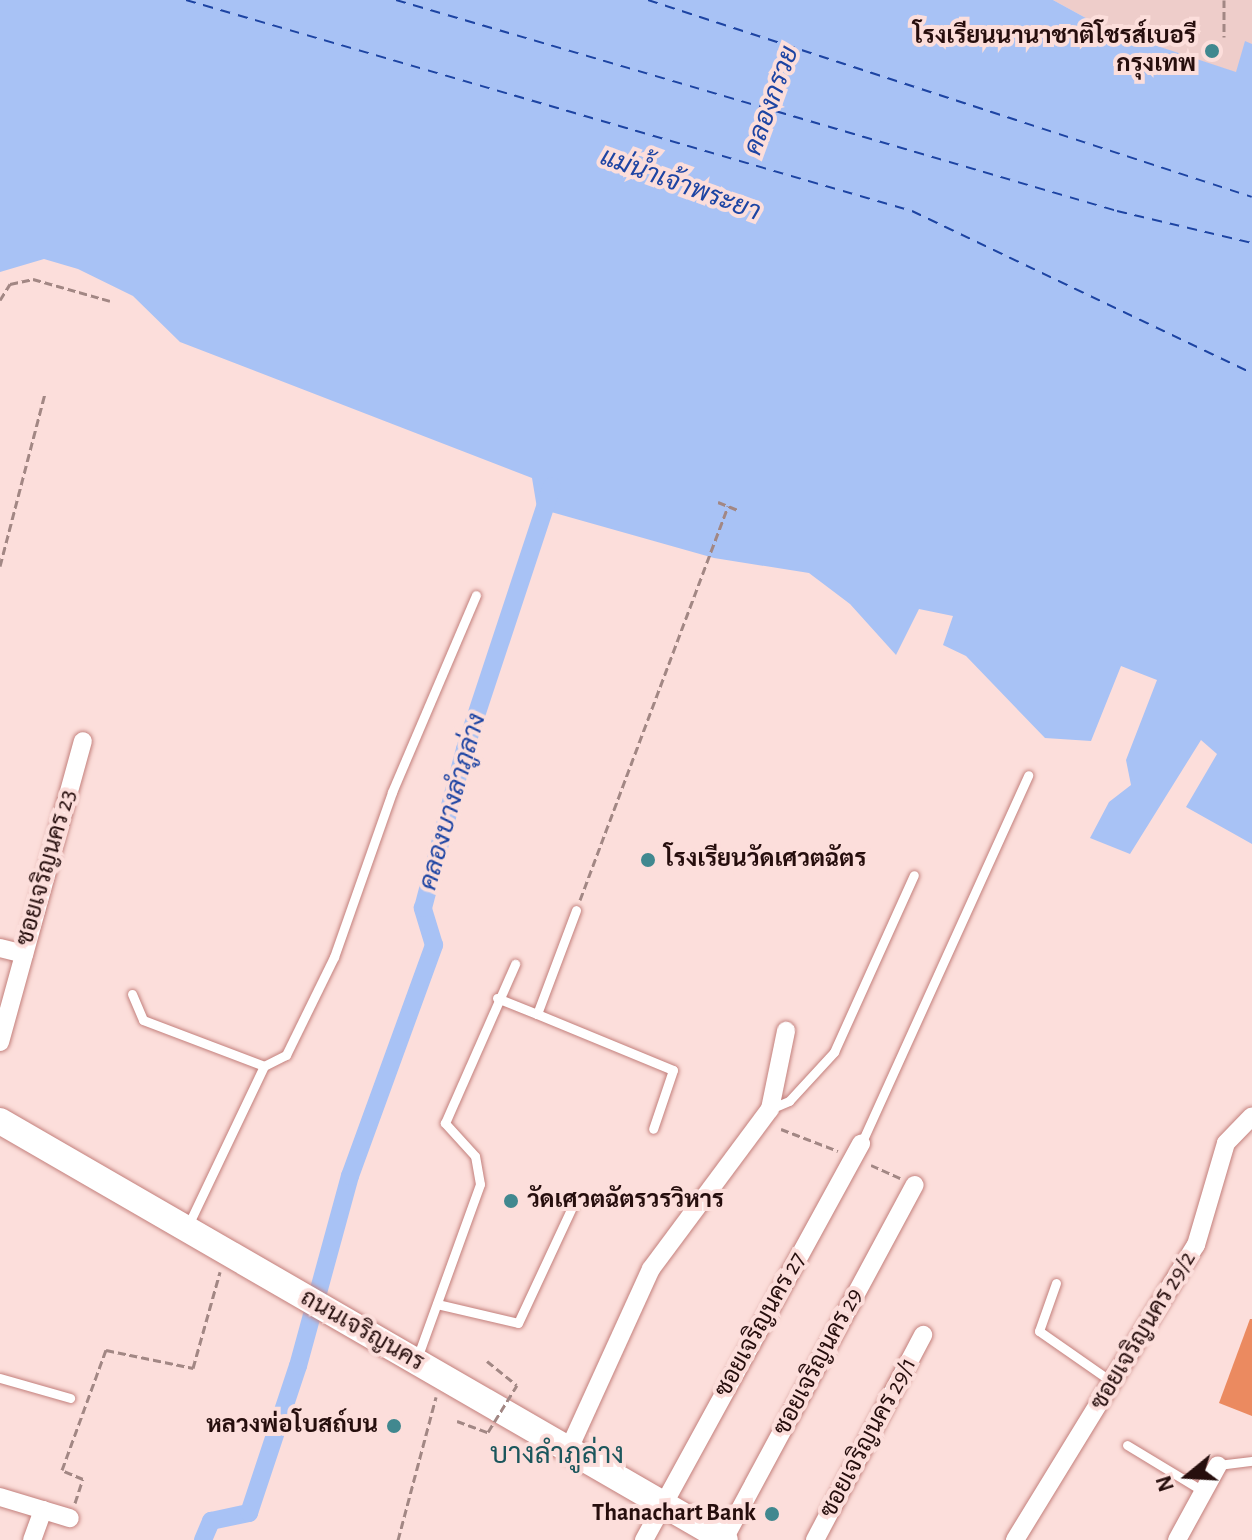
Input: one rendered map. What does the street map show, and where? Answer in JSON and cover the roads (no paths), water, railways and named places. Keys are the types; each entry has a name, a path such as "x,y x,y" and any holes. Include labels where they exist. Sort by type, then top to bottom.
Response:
{"main road":[{"name":"ถนนเจริญนคร","path":"0,1121 724,1540"}],"street":[{"name":"ซอยเจริญนคร 23","path":"0,1042 83,741"},
{"path":"0,948 24,954"},
{"path":"568,1451 651,1269 770,1109 786,1031"},
{"name":"ซอยเจริญนคร 29/2","path":"1015,1540 1115,1384 1196,1245 1226,1143 1252,1116"},
{"name":"ซอยเจริญนคร 27","path":"644,1540 861,1144"},
{"name":"ซอยเจริญนคร 29","path":"724,1540 915,1185"},
{"name":"ซอยเจริญนคร 29/1","path":"815,1540 923,1335"},
{"path":"1177,1540 1218,1465"},
{"path":"0,1497 70,1518"},
{"path":"32,1540 43,1510"}],"lane":[{"path":"187,1229 264,1066 286,1055 334,957 392,792 476,595"},
{"path":"861,1144 1028,775"},
{"path":"770,1109 789,1101 834,1052 914,875"},
{"path":"537,1014 576,910"},
{"path":"416,1361 481,1174 445,1123 497,998 515,964"},
{"path":"132,994 143,1020 264,1066"},
{"path":"497,998 673,1070 653,1129"},
{"path":"437,1304 518,1323 573,1205"},
{"path":"1056,1283 1039,1331 1115,1384"},
{"path":"0,1378 70,1398"},
{"path":"1127,1445 1203,1491"},
{"path":"1218,1465 1252,1461"}],"water":[{"path":"0,0 1053,0 1106,29 1236,72 1245,41 1252,44 1252,844 1186,807 1217,754 1201,740 1130,854 1090,838 1109,802 1131,785 1126,760 1157,680 1121,666 1091,741 1045,738 966,656 943,645 953,616 919,609 896,655 850,604 809,573 714,558 537,508 532,478 180,342 133,296 78,269 44,259 0,272"}],"waterway":[{"name":"คลองบางลำภูล่าง","path":"203,1540 211,1521 249,1513 298,1366 350,1176 434,945 423,908 465,749 552,486"}],"place":[{"name":"โรงเรียนนานาชาติโชรส์เบอรี กรุงเทพ","path":"1212,51"},
{"name":"โรงเรียนวัดเศวตฉัตร","path":"648,860"},
{"name":"วัดเศวตฉัตรวรวิหาร","path":"511,1201"},
{"name":"หลวงพ่อโบสถ์บน","path":"394,1426"},
{"name":"Thanachart Bank","path":"772,1514"}],"district":[{"name":"บางลำภูล่าง","path":"557,1455"}],"water label":[{"name":"คลองกรวย","path":"772,101"},
{"name":"แม่น้ำเจ้าพระยา","path":"680,185"}]}
